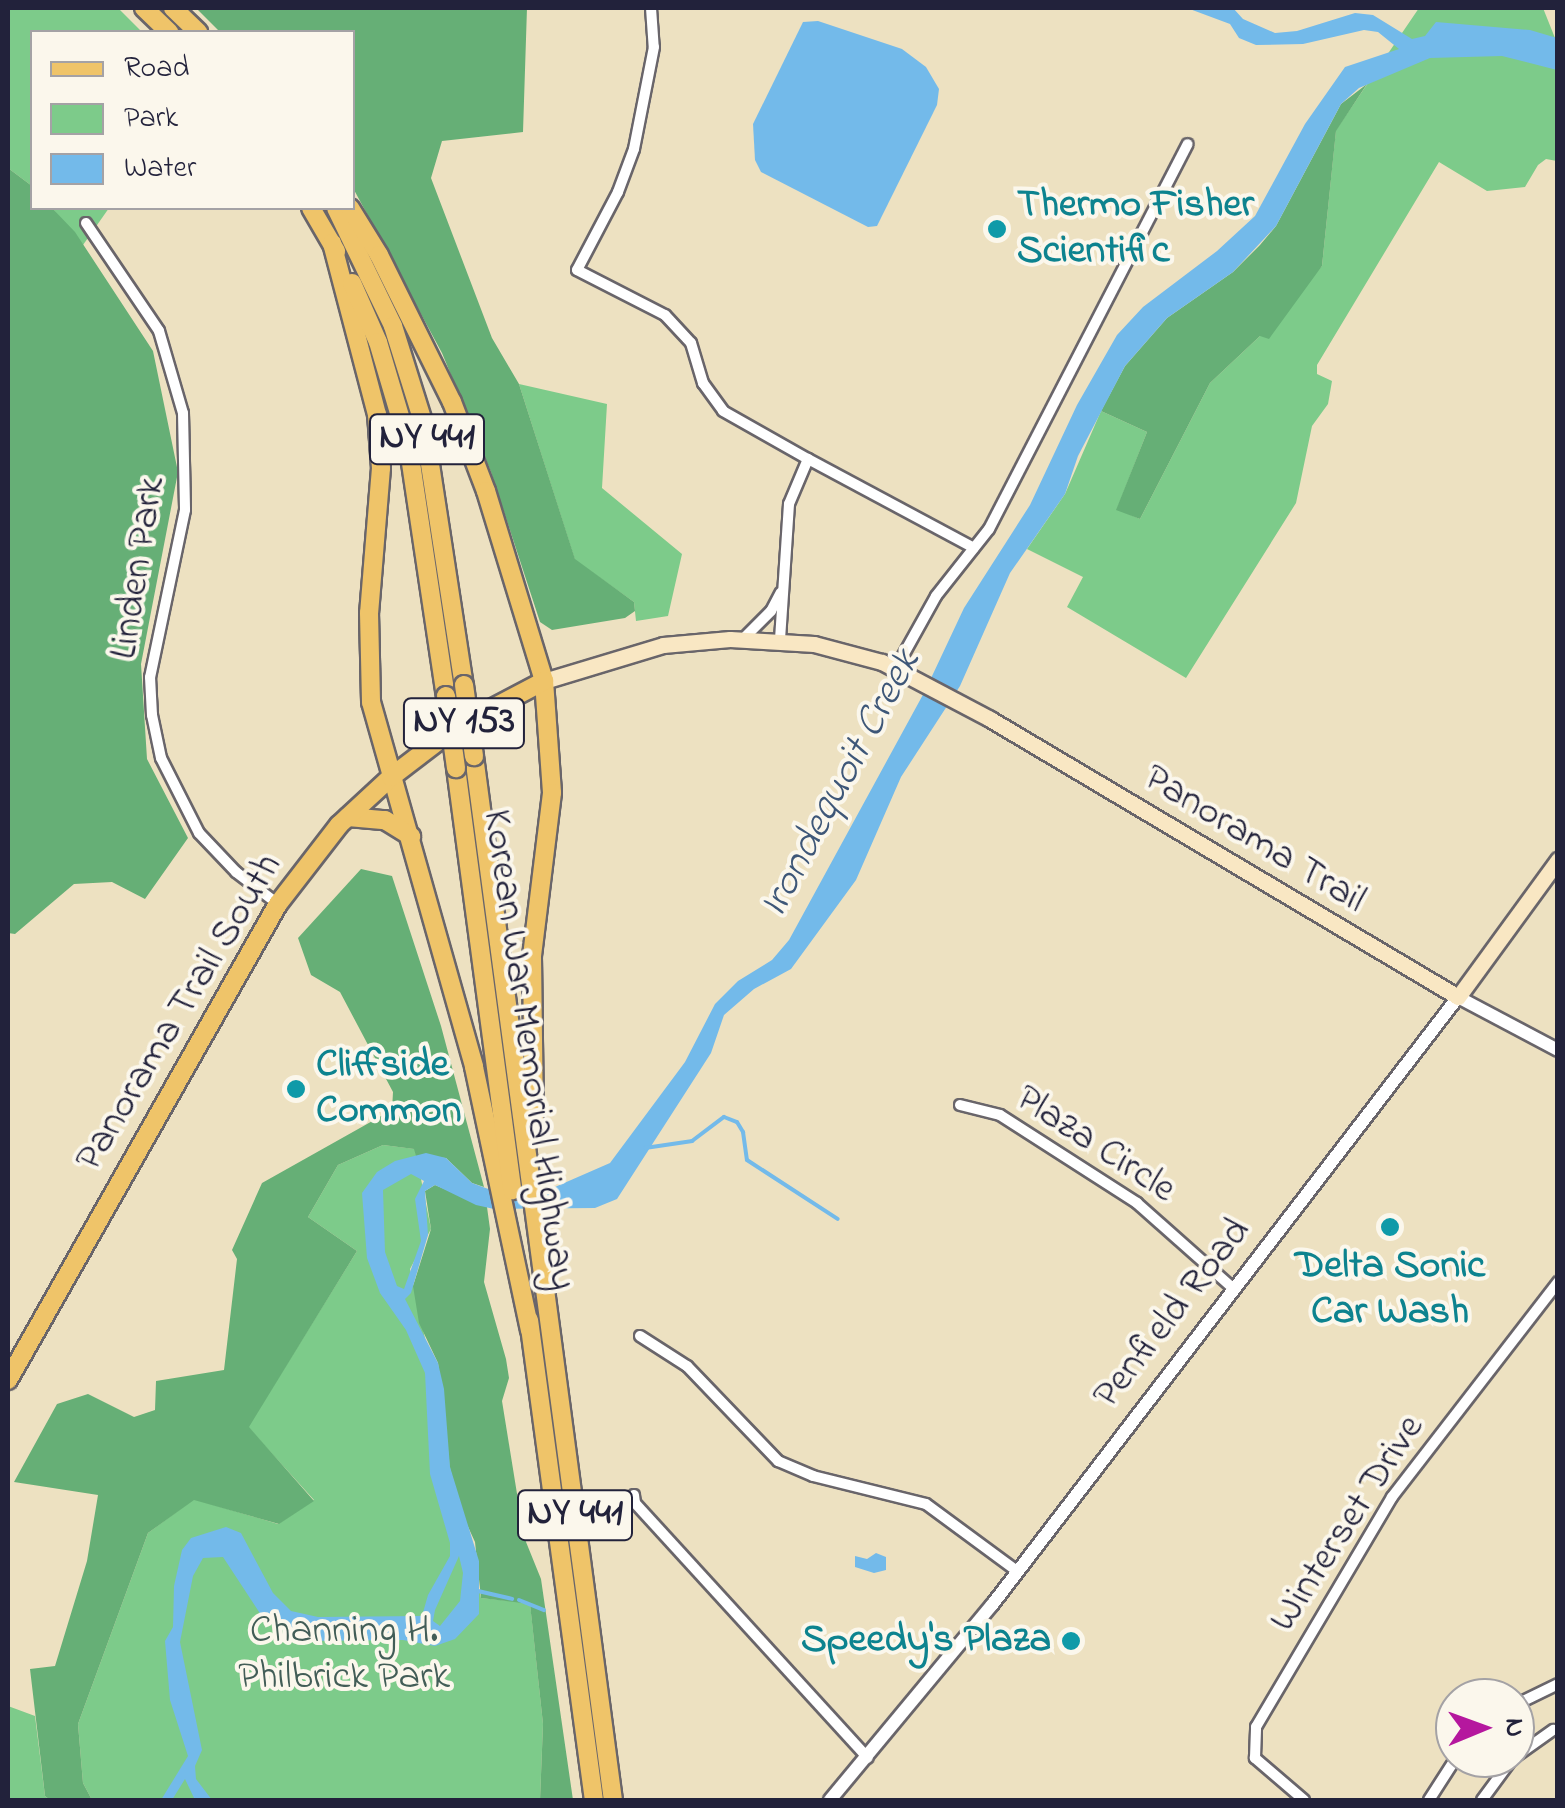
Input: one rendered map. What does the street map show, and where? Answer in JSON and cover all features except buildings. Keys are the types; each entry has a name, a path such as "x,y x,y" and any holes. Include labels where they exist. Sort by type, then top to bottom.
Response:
{"main road":[{"path":"144,8 167,30"},
{"path":"173,8 196,30"},
{"name":"Korean War Memorial Highway","path":"312,210 378,342 408,443 517,1160 534,1207 522,1231 530,1330 594,1800"},
{"name":"Korean War Memorial Highway","path":"337,210 393,326 424,425 474,756 517,1160"},
{"path":"351,210 395,285 452,402 486,491 544,681 552,793 532,957 517,1160 522,1231"},
{"path":"332,243 377,414 381,468 368,670 371,702 391,777 517,1160"},
{"name":"Panorama Trail South","path":"8,1380 278,904 348,817 391,777 456,728 544,681 663,645 744,638 780,640 835,648 920,680"},
{"name":"Panorama Trail","path":"920,680 1458,998"},
{"path":"348,817 385,820 411,836"},
{"name":"Penfield Road","path":"1458,998 1558,860"},
{"name":"Korean War Memorial Highway","path":"522,1231 613,1800"}],"street":[{"path":"651,8 654,47 634,149 618,192 577,270 679,326 691,343 703,383 723,411 974,548"},
{"path":"896,668 936,596 974,548 1011,488 1188,144"},
{"name":"Linden Park","path":"86,223 159,332 183,412 185,510 150,677 152,715 162,758 199,832 236,872 278,904"},
{"path":"780,640 789,504 808,459"},
{"path":"744,638 771,612 784,587"},
{"name":"Panorama Trail","path":"1458,998 1558,1050"},
{"name":"Penfield Road","path":"830,1800 1017,1571 1458,998"},
{"name":"Plaza Circle","path":"960,1105 1000,1114 1137,1203 1234,1289"},
{"name":"Winterset Drive","path":"1304,1800 1255,1758 1256,1727 1392,1497 1556,1286"},
{"path":"640,1336 687,1366 778,1461 813,1476 926,1504 1017,1571"},
{"path":"634,1495 635,1503 868,1758"},
{"path":"1535,1695 1558,1684"},
{"path":"1535,1742 1553,1730"},
{"path":"1429,1800 1443,1778"},
{"path":"1482,1800 1498,1778"}],"green space":[{"path":"8,8 118,8 140,30 30,30 30,184 8,168"},
{"path":"196,8 527,8 523,132 442,141 431,178 492,338 519,384 575,559 634,602 635,611 625,618 552,630 540,622 491,472 442,353 355,192 355,30 218,30"},
{"path":"1419,8 1543,8 1557,43 1544,64 1557,70 1557,161 1546,159 1538,165 1525,187 1487,191 1439,162 1317,365 1317,374 1332,381 1328,404 1312,426 1296,503 1186,678 1067,607 1083,577 1027,549 1065,494 1101,411 1147,432 1117,509 1140,519 1210,383 1260,336 1322,266 1336,130"},
{"path":"1367,84 1336,131 1322,266 1269,339 1260,336 1210,383 1140,519 1116,510 1147,432 1101,411 1125,366 1167,318 1233,272 1260,245 1276,226 1341,104"},
{"path":"8,168 30,184 30,210 54,210 75,232 153,351 178,472 141,664 147,759 188,838 145,899 112,882 74,884 15,934 8,933"},
{"path":"54,210 108,210 83,245"},
{"path":"519,384 607,404 602,488 682,554 668,616 636,621 634,602 575,560"},
{"path":"361,869 392,876 441,1026 484,1187 472,1183 446,1158 416,1156 414,1149 383,1145 338,1165 308,1217 357,1251 249,1427 314,1501 279,1524 194,1500 148,1533 78,1724 83,1783 92,1800 50,1800 45,1796 30,1669 55,1666 87,1561 98,1495 14,1482 57,1404 88,1394 134,1417 155,1410 156,1381 224,1370 237,1259 232,1250 262,1183 392,1110 393,1092 340,992 311,975 298,938"},
{"name":"Channing H. Philbrick Park","path":"383,1145 415,1149 431,1229 410,1269 481,1598 530,1603 543,1724 540,1800 92,1800 83,1783 78,1724 148,1533 194,1499 278,1524 314,1500 248,1427 357,1251 308,1217 338,1165"},
{"path":"435,1185 487,1207 490,1229 484,1282 506,1359 509,1378 502,1401 524,1537 541,1579 573,1800 540,1800 543,1724 530,1604 481,1598 475,1542 459,1507 450,1467 438,1363 419,1323 413,1286 431,1229 425,1191"},
{"path":"8,1706 35,1716 45,1796 50,1800 8,1800"}],"water":[{"path":"1187,8 1233,8 1243,19 1275,33 1297,31 1355,13 1373,15 1412,39 1425,36 1436,22 1530,30 1557,38 1557,70 1502,56 1430,58 1359,88 1341,104 1276,226 1233,272 1167,318 1125,366 1078,456 1065,494 1010,573 960,686 901,777 856,880 791,969 754,989 724,1015 711,1053 617,1199 595,1208 494,1209 476,1205 435,1185 425,1191 428,1235 411,1293 405,1299 438,1363 450,1467 479,1561 479,1614 455,1639 435,1646 403,1640 300,1641 263,1618 223,1557 203,1558 193,1576 180,1642 202,1750 195,1766 196,1779 212,1800 195,1800 185,1779 172,1800 161,1800 188,1756 170,1700 165,1641 173,1627 174,1586 182,1550 191,1538 226,1527 241,1533 273,1593 291,1611 318,1617 422,1616 428,1595 450,1556 450,1543 430,1474 425,1373 406,1330 380,1293 367,1258 362,1193 377,1172 395,1161 426,1153 446,1158 472,1183 491,1190 555,1187 610,1163 685,1062 715,1004 738,981 772,960 789,940 925,691 964,608 1030,505 1077,405 1117,335 1143,307 1217,251 1255,216 1305,124 1345,67 1399,49 1378,32 1364,30 1303,44 1256,45 1239,38 1230,24","holes":["411,1174 424,1181 415,1199 421,1241 404,1289 397,1286 385,1252 383,1190","459,1556 463,1573 460,1601 440,1626 433,1621 435,1610"]},
{"path":"818,21 902,49 926,67 939,89 937,105 877,226 868,227 761,172 755,160 753,124 803,22"},
{"path":"876,1553 886,1557 886,1570 874,1573 855,1567 855,1556 867,1559"}],"waterway":[{"path":"645,1148 692,1141 724,1117 737,1122 743,1132 747,1160 838,1219"},
{"path":"478,1591 512,1599"},
{"path":"519,1600 544,1610"}],"place":[{"name":"Thermo Fisher Scientific","path":"997,229"},
{"name":"Cliffside Common","path":"296,1089"},
{"name":"Delta Sonic Car Wash","path":"1390,1227"},
{"name":"Speedy's Plaza","path":"1071,1641"}],"water label":[{"name":"Irondequoit Creek","path":"841,784"}]}
